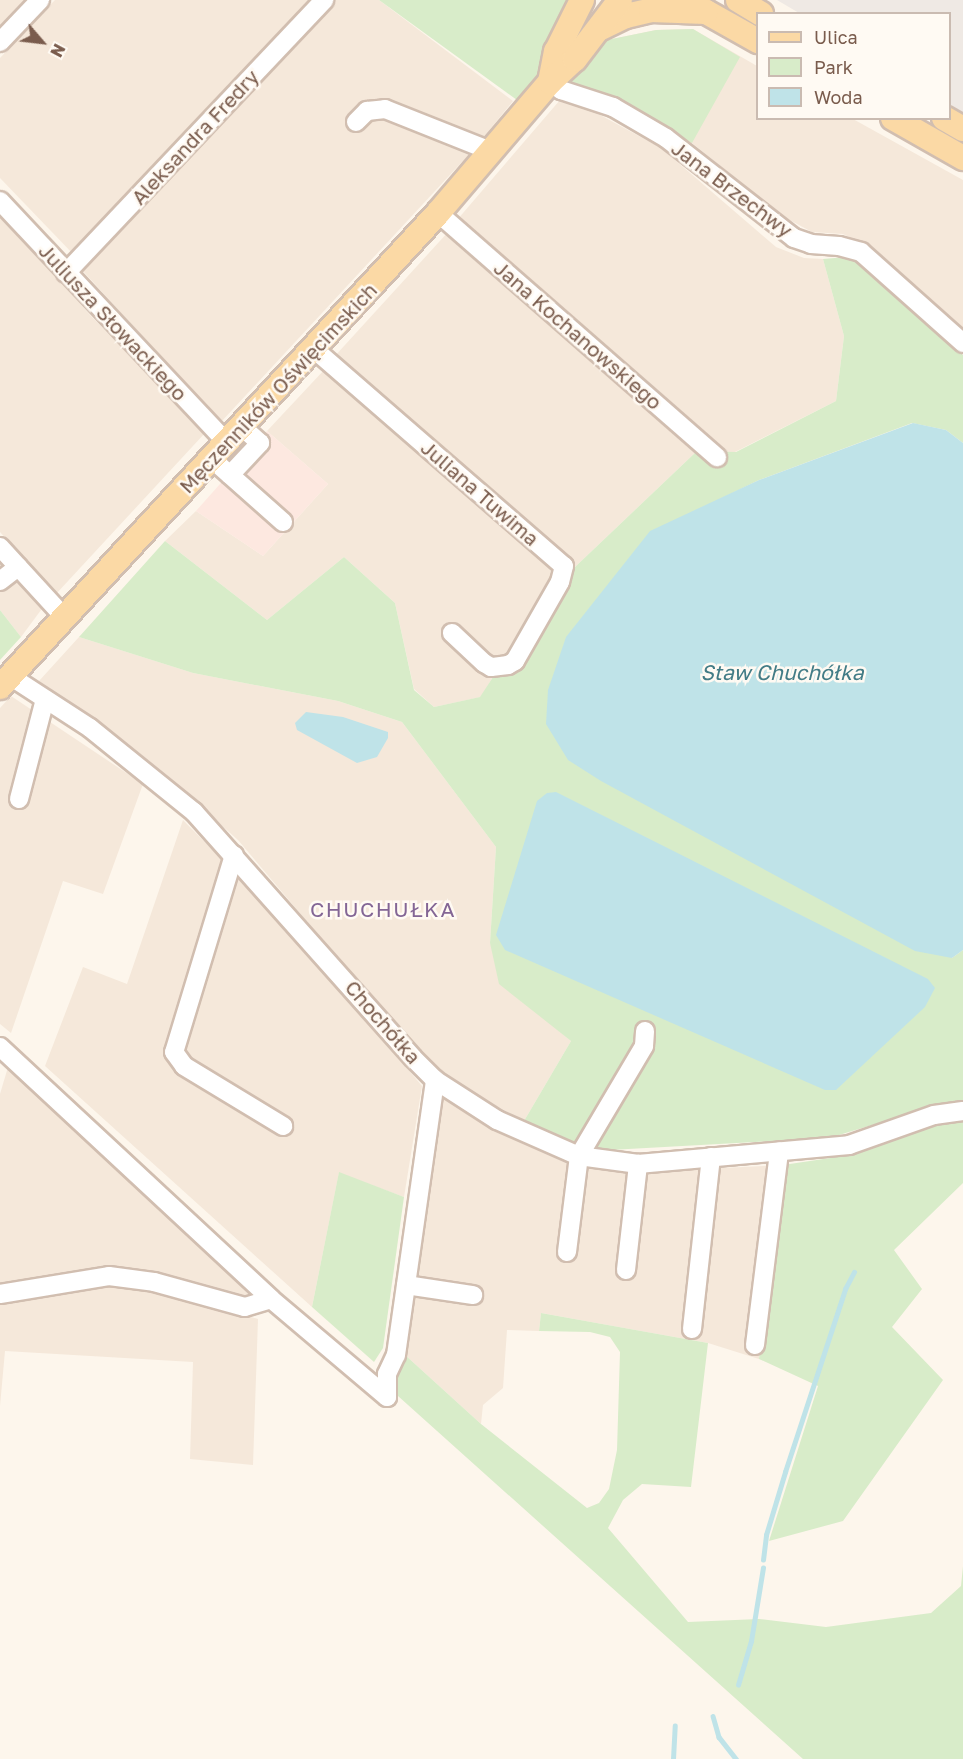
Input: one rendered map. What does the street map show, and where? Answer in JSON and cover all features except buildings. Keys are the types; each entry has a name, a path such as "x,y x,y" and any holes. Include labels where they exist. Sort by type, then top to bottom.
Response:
{"main road":[{"name":"Męczenników Oświęcimskich","path":"5,681 438,213 493,152 550,82 575,59 620,0"},
{"path":"685,0 756,40"},
{"path":"738,0 758,12"},
{"name":"Męczenników Oświęcimskich","path":"550,82 556,52 577,5"},
{"path":"597,30 626,16 651,10 706,12"},
{"path":"896,120 963,158"},
{"path":"947,120 963,129"}],"street":[{"path":"0,42 39,0"},
{"name":"Aleksandra Fredry","path":"66,273 324,0"},
{"name":"Jana Brzechwy","path":"550,82 561,90 613,106 666,138 794,238 811,244 839,246 861,252 963,343"},
{"path":"356,122 367,111 385,109 493,152"},
{"name":"Juliusza Słowackiego","path":"0,201 227,443"},
{"name":"Jana Kochanowskiego","path":"438,213 717,457"},
{"name":"Juliana Tuwima","path":"314,349 564,566 560,582 515,661 491,667 452,633"},
{"path":"230,475 260,443 227,443 230,475 283,522"},
{"path":"0,547 65,618"},
{"path":"0,581 18,567"},
{"name":"Chochółka","path":"5,681 45,699 139,764 195,812 435,1080 497,1120 579,1156 638,1164 849,1145 934,1115 963,1111"},
{"path":"19,799 45,699"},
{"path":"234,855 174,1052 184,1066 283,1126"},
{"path":"567,1252 579,1156 644,1046 645,1031"},
{"path":"0,1047 271,1299 387,1396 387,1374 396,1355 435,1080"},
{"path":"755,1346 778,1151"},
{"path":"692,1329 711,1157"},
{"path":"626,1270 638,1164"},
{"path":"0,1294 109,1276 154,1282 245,1306 271,1299"},
{"path":"406,1285 473,1295"}],"shaded area":[{"path":"0,0 32,0 0,34"},
{"path":"55,0 315,0 75,256 0,178 0,58"},
{"path":"330,0 379,0 513,101 473,150 221,422 82,270"},
{"path":"777,0 963,0 963,114 951,107 951,12 797,12"},
{"path":"693,29 756,65 756,120 855,120 963,180 963,330 871,248 843,234 812,232 784,217 692,143 639,114 607,40 656,30"},
{"path":"560,100 580,104 661,148 776,247 804,258 823,259 844,336 836,401 735,452 720,452 457,220"},
{"path":"0,213 91,316 205,433 56,594 0,532"},
{"path":"449,231 697,451 575,567 334,357"},
{"path":"325,369 555,572 481,697 434,707 414,689 395,603 344,557 267,620 165,541 196,511 263,556 328,484 267,431"},
{"path":"267,431 328,484 263,556 196,511"},
{"path":"0,556 44,606 21,637 0,610"},
{"path":"79,637 193,673 338,701 402,722 496,847 490,943 545,1019 571,1041 524,1121 446,1079 421,1056 238,840 143,756 39,681"},
{"path":"11,696 143,784 103,894 63,881 11,1033 0,1024 0,708"},
{"path":"183,820 283,921 422,1086 404,1197 339,1173 312,1307 45,1066 83,967 127,984"},
{"path":"8,1067 253,1292 244,1301 158,1277 0,1286 0,1094"},
{"path":"441,1091 635,1172 783,1165 759,1359 708,1343 541,1313 539,1331 507,1330 503,1388 483,1405 481,1424 404,1354"},
{"path":"113,1283 155,1287 258,1319 253,1465 190,1459 193,1362 5,1351 0,1406 0,1301"}],"green space":[{"path":"379,0 566,0 566,4 534,85 521,103"},
{"path":"693,29 740,57 692,143 639,114 568,84 607,40 656,30"},
{"path":"846,257 865,267 963,355 963,443 946,430 912,423 759,480 712,503 952,958 963,950 963,1103 945,1103 829,1138 592,1151 524,1121 571,1041 499,984 490,943 496,847 402,722 338,701 193,673 79,637 165,541 267,620 344,557 395,603 414,690 434,707 480,697 493,677 512,674 527,656 575,567 697,451 736,452 836,401 844,336 823,259"},
{"path":"0,610 21,637 0,660"},
{"path":"949,1119 963,1121 963,1183 894,1250 922,1289 892,1327 943,1380 843,1521 769,1541 818,1386 759,1359 783,1165 857,1154"},
{"path":"339,1172 404,1197 383,1348 374,1362 312,1307"},
{"path":"541,1313 708,1343 691,1487 642,1484 623,1500 608,1528 688,1622 759,1619 826,1627 931,1613 961,1586 963,1566 963,1759 803,1759 398,1396 394,1380 404,1354 481,1424 587,1508 599,1503 609,1489 617,1450 620,1352 610,1337 590,1332 539,1331"}],"water":[{"name":"Staw Chuchółka","path":"913,423 946,430 963,443 963,950 952,958 915,951 601,781 568,760 546,724 548,690 566,637 650,531 759,480"},
{"path":"306,712 343,717 388,732 388,738 377,757 357,763 297,730 295,723"},
{"path":"556,792 928,979 935,988 925,1007 836,1090 825,1090 505,950 496,935 537,801 547,793"}],"waterway":[{"path":"763,1560 766,1535 785,1472 845,1289 854,1272"},
{"path":"738,1685 751,1641 763,1568"},
{"path":"713,1716 719,1737 736,1759"},
{"path":"673,1759 675,1726"}],"district":[{"name":"CHUCHUŁKA","path":"383,909"}]}
